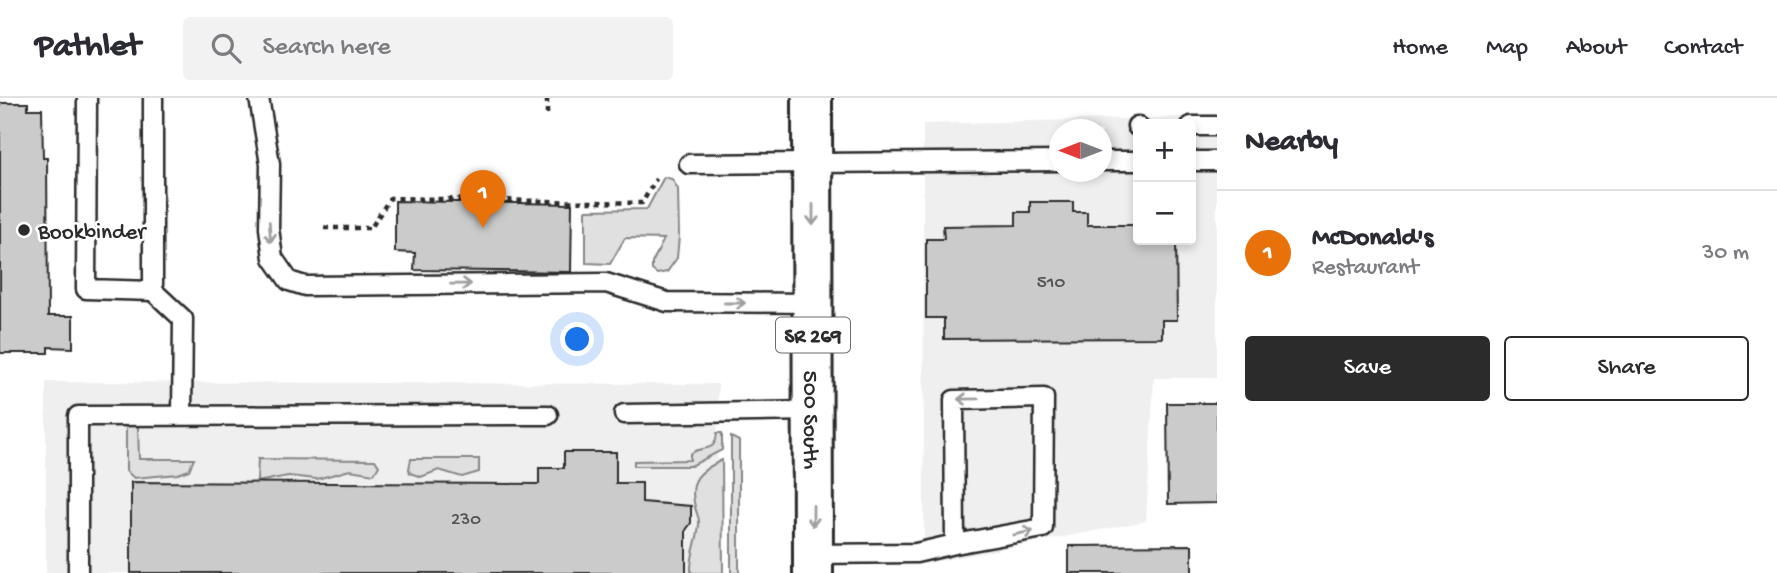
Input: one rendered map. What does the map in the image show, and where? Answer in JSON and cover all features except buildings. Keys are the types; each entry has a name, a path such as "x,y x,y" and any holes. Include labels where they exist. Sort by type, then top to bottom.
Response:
{"main road":[{"name":"500 South","path":"812,98 813,563"}],"lane":[{"path":"87,98 86,289 153,291 183,319 182,415"},
{"path":"153,98 153,291"},
{"path":"258,98 270,164 269,228 273,257 289,281 305,286 606,283 667,302 813,303"},
{"path":"1196,126 1217,126"},
{"path":"690,164 1049,161"},
{"path":"1112,161 1133,161"},
{"path":"1196,161 1217,161"},
{"path":"813,563 916,553 1043,528 1044,398 954,400 955,544"},
{"path":"624,414 813,411"},
{"path":"78,573 78,416 548,415"}],"path":[{"path":"547,98 547,114"},
{"path":"324,228 371,228 390,198 642,204 656,179"}],"shaded area":[{"path":"1217,116 1217,378 1154,378 1146,521 924,564 923,124 1049,121 1049,182 1112,182 1112,119 1107,119"},
{"path":"664,177 672,179 678,189 677,258 667,272 657,274 652,270 652,263 664,239 625,238 610,264 586,263 586,210 647,209"},
{"path":"46,382 718,384 717,573 46,573"},
{"path":"132,424 138,427 139,459 194,459 189,470 178,474 134,478 126,471 126,428"},
{"path":"717,433 722,433 722,450 691,466 634,466 634,461 690,460 690,454 714,444"},
{"path":"731,437 739,441 739,573 731,573"},
{"path":"258,459 375,460 379,466 374,474 350,470 317,479 288,476 257,482"},
{"path":"411,459 479,459 479,472 462,477 439,470 421,477 410,473"},
{"path":"722,460 723,573 691,573 699,522 693,489 702,472"}],"place":[{"name":"McDonald's","path":"483,228"},
{"name":"Bookbinder","path":"24,230"}]}
